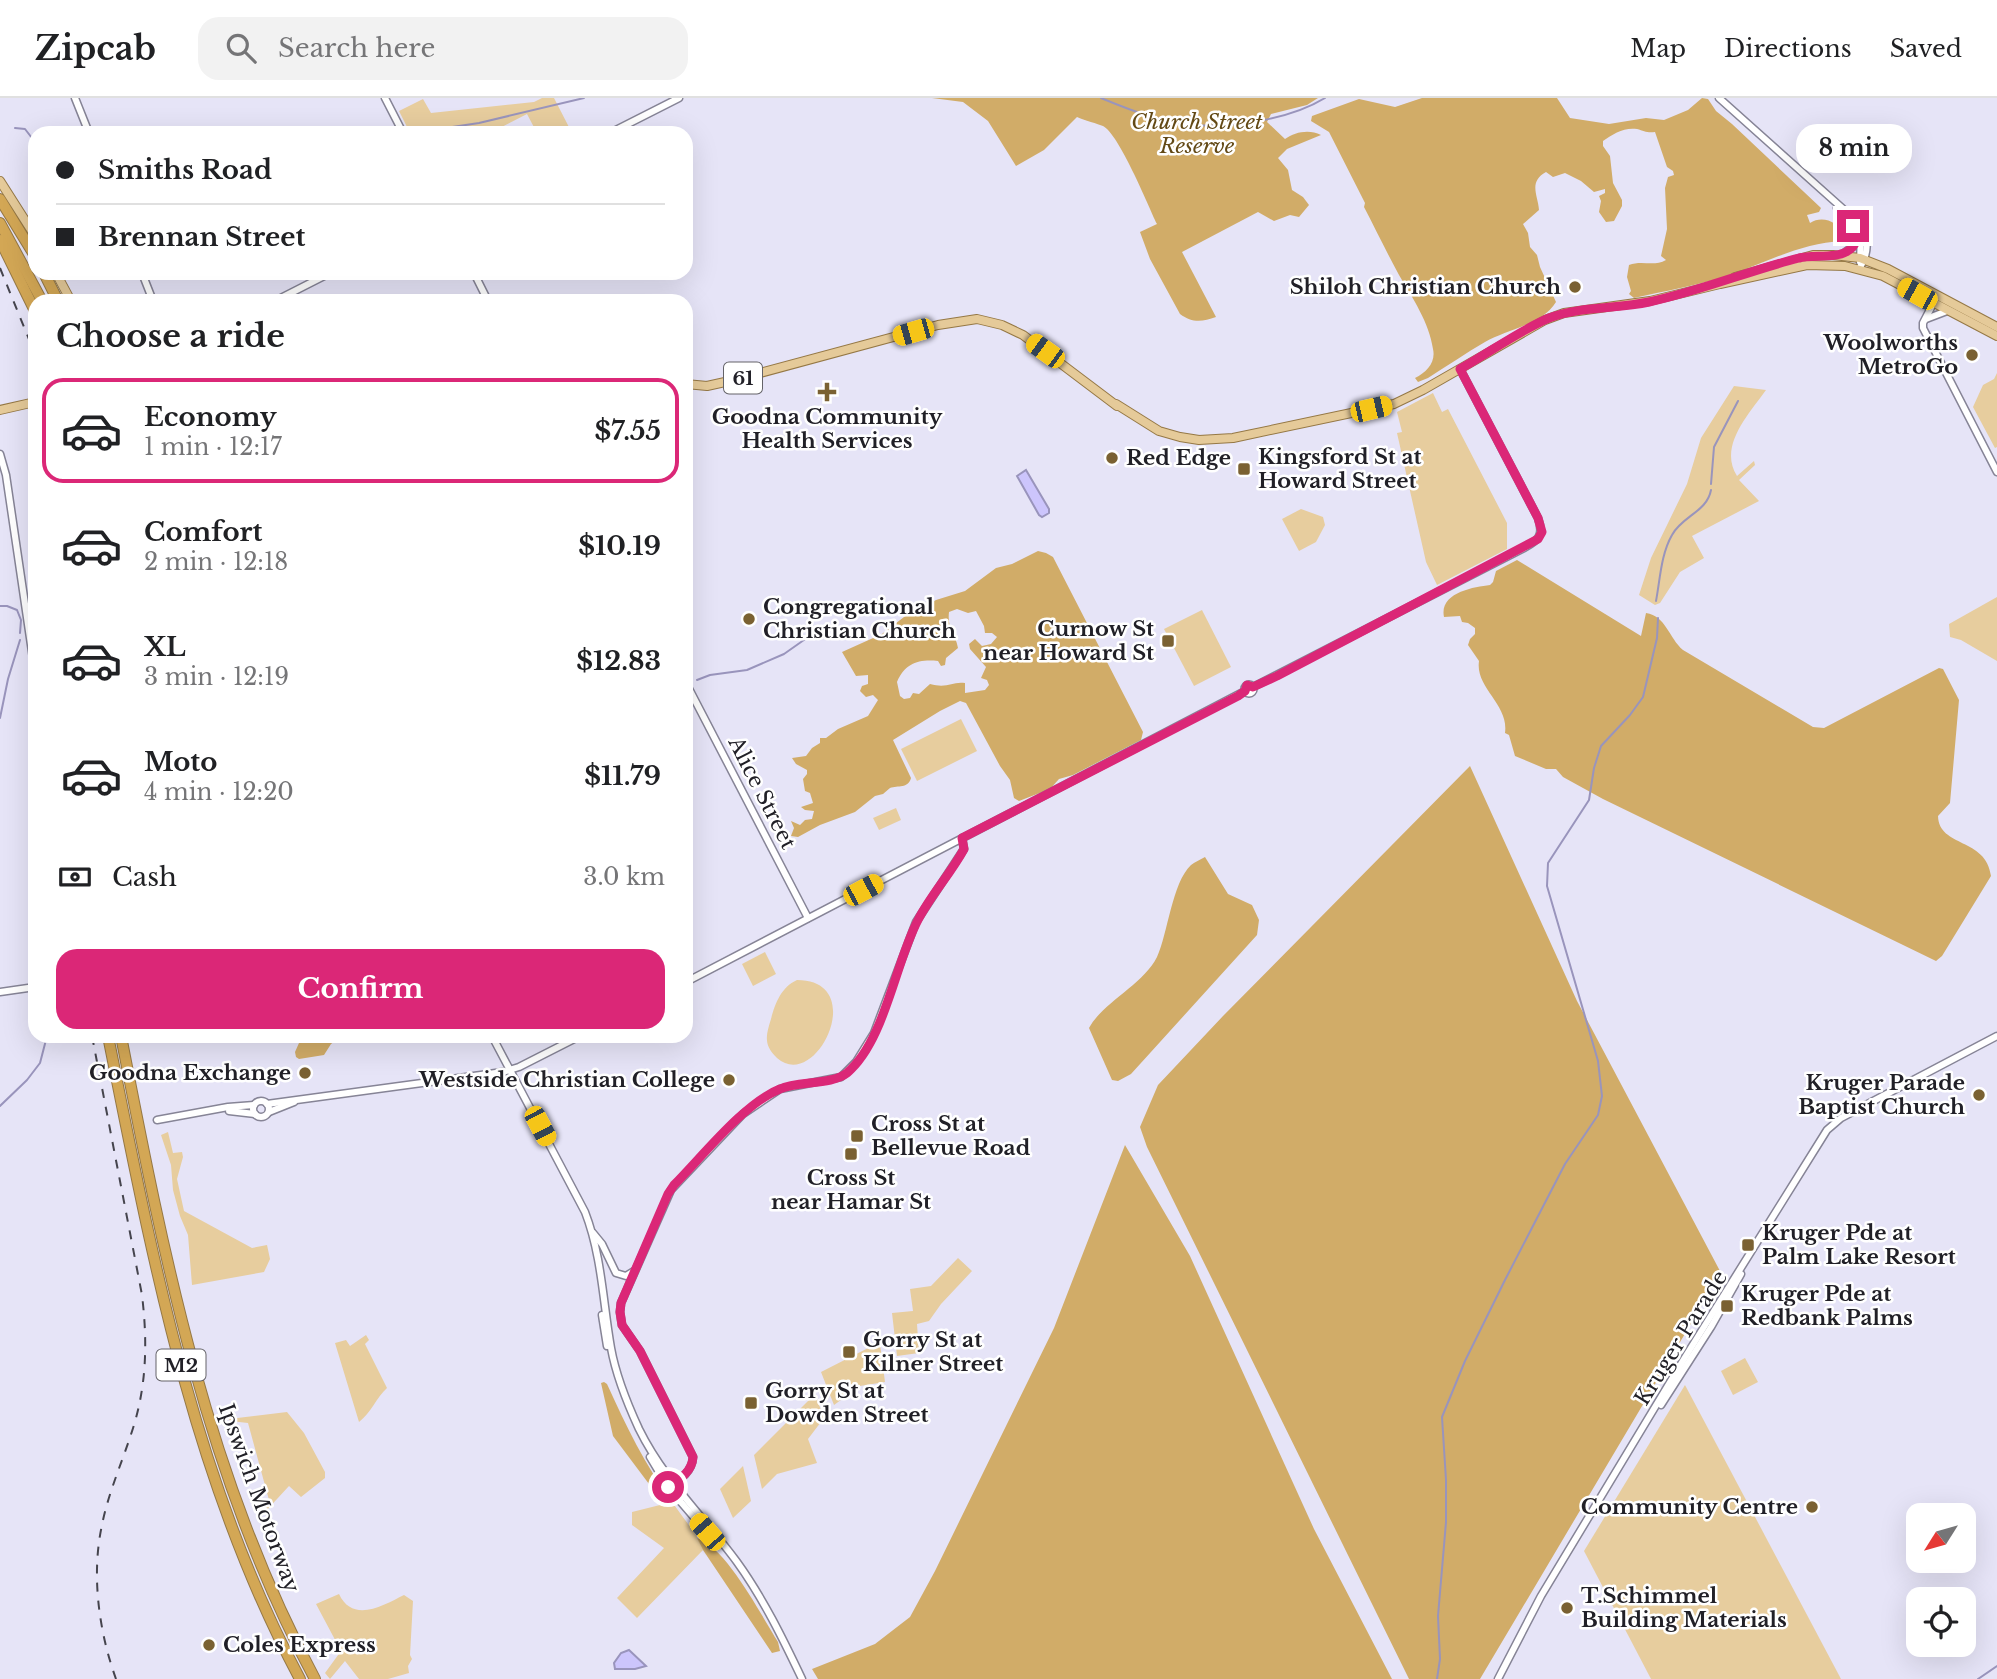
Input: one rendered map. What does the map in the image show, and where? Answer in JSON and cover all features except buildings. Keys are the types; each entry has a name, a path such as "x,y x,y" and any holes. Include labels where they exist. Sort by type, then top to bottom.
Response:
{"highway":[{"path":"0,199 28,245"},
{"path":"0,223 28,275"},
{"path":"0,240 28,297"},
{"name":"Ipswich Motorway","path":"109,1043 155,1262 201,1439 246,1564 300,1679"},
{"name":"Ipswich Motorway","path":"122,1043 166,1252 212,1432 256,1555 290,1633 315,1679"}],"main road":[{"path":"0,181 28,225"},
{"name":"61","path":"1720,284 1743,274 1815,255 1862,259 1895,272 1947,311 1997,336"},
{"name":"61","path":"693,385 707,386 734,380 938,325 977,319 1002,325 1023,335 1116,404 1159,431 1199,440 1233,438 1394,404 1545,320 1564,313 1650,302 1807,265 1834,265 1883,276 1997,327"},
{"path":"0,410 28,404"}],"street":[{"path":"75,98 86,126"},
{"path":"385,98 399,126"},
{"path":"624,126 679,98"},
{"path":"1719,98 1860,224 1868,242 1858,269"},
{"path":"1824,194 1861,235 1862,259"},
{"path":"1839,256 1854,246 1857,229"},
{"path":"289,294 316,280"},
{"path":"1935,300 1923,326 1997,472"},
{"path":"1924,320 1935,313 1947,311"},
{"path":"693,978 1245,691 1247,685 1253,687 1524,548 1540,536 1542,532 1538,518 1460,369"},
{"path":"0,454 6,475 28,619"},
{"name":"Alice Street","path":"693,696 808,918"},
{"path":"670,1485 693,1466 693,1457 640,1351 622,1325 620,1312 621,1303 671,1190 743,1114 780,1088 841,1077 856,1062 874,1033 916,922 964,849 962,838"},
{"path":"0,992 28,988"},
{"name":"Kruger Parade","path":"1498,1679 1541,1596 1684,1359 1830,1126 1997,1036"},
{"path":"496,1043 585,1212 597,1250 612,1351 621,1382 646,1443 670,1485 745,1576 767,1610 802,1679"},
{"path":"216,1110 262,1117 268,1108 303,1099 510,1070 566,1043"},
{"path":"157,1120 254,1105 261,1101 268,1108"},
{"path":"254,1105 255,1114"},
{"path":"592,1232 602,1244 616,1273 626,1276 635,1271"}],"shaded area":[{"path":"542,98 554,98 568,126 533,126 527,114 504,126 406,126 399,111 423,99 431,113 534,102"},
{"path":"1997,373 1995,448 1973,407 1983,385 1994,379"},
{"path":"1734,386 1766,390 1744,420 1733,442 1731,453 1737,476 1754,461 1755,465 1739,480 1759,501 1692,536 1704,558 1680,572 1660,603 1655,605 1639,595 1651,558 1687,484 1701,438"},
{"path":"1433,393 1442,412 1448,409 1507,523 1507,549 1437,585 1426,562 1397,433 1402,432 1397,412"},
{"path":"1026,470 1049,509 1049,513 1042,517 1017,476"},
{"path":"1301,509 1323,517 1325,525 1316,542 1299,551 1282,519"},
{"path":"1997,597 1997,661 1961,640 1950,637 1949,624"},
{"path":"1202,610 1231,667 1194,686 1164,629"},
{"path":"961,719 977,751 917,781 901,749"},
{"path":"896,808 901,820 879,830 873,818"},
{"path":"765,952 776,974 753,986 742,964"},
{"path":"797,980 819,985 830,997 833,1014 829,1032 820,1049 807,1061 792,1065 777,1058 769,1049 767,1035 780,996"},
{"path":"168,1132 173,1153 182,1152 177,1179 184,1211 252,1248 267,1245 270,1259 264,1272 192,1285 188,1235 180,1216 173,1190 171,1165 161,1135"},
{"path":"958,1258 972,1271 929,1321 917,1324 919,1353 897,1356 892,1313 913,1311 910,1289 931,1286"},
{"path":"366,1335 369,1340 365,1344 387,1388 359,1422 335,1343 346,1340 350,1346"},
{"path":"878,1343 885,1382 860,1386 834,1405 821,1372"},
{"path":"1745,1358 1758,1382 1733,1395 1721,1371"},
{"path":"1685,1385 1841,1679 1651,1679 1584,1551"},
{"path":"815,1394 824,1418 808,1439 817,1463 777,1474 762,1489 754,1455"},
{"path":"287,1412 304,1433 325,1472 325,1478 301,1497 289,1486 265,1512 269,1500 248,1423 229,1419"},
{"path":"743,1466 751,1501 733,1518 720,1489"},
{"path":"672,1502 696,1535 703,1550 637,1618 617,1598 664,1548 632,1525 632,1512"},
{"path":"339,1594 345,1603 360,1610 378,1607 404,1595 413,1601 412,1659 408,1666 409,1673 388,1679 359,1679 345,1661 330,1679 325,1673 341,1651 316,1604"},
{"path":"629,1650 646,1666 615,1669 614,1663 621,1653"}],"green space":[{"name":"Church Street Reserve","path":"932,98 1318,98 1307,105 1271,114 1267,122 1285,139 1302,132 1321,135 1287,149 1278,158 1288,170 1292,190 1309,205 1299,217 1290,215 1274,221 1258,212 1182,252 1216,317 1202,321 1193,320 1180,314 1150,259 1140,232 1157,224 1125,156 1103,126 1077,117 1044,150 1016,166 988,121 963,102"},
{"path":"1422,98 1557,98 1570,118 1609,124 1646,118 1664,120 1688,110 1702,98 1708,99 1716,111 1821,208 1819,212 1807,215 1810,223 1829,221 1845,236 1842,241 1796,250 1724,277 1634,298 1629,294 1629,265 1666,260 1661,256 1667,229 1665,188 1668,177 1674,175 1667,167 1655,132 1623,130 1603,141 1603,146 1610,156 1613,183 1622,200 1622,206 1614,221 1606,222 1599,212 1599,196 1605,193 1605,189 1594,192 1565,173 1553,177 1546,172 1537,180 1535,189 1539,210 1523,224 1528,233 1530,247 1537,255 1556,302 1550,310 1533,321 1494,337 1418,382 1415,378 1427,370 1434,354 1424,320 1364,207 1365,203 1329,132 1311,121 1312,116 1359,99 1395,107"},
{"path":"1038,551 1053,557 1143,732 1141,740 1073,775 1059,779 1050,789 1019,801 1014,798 1010,780 966,703 960,701 893,740 911,778 908,784 890,788 855,812 820,825 798,837 791,836 794,828 791,821 800,825 805,820 812,819 814,811 801,807 813,803 810,793 805,791 803,779 807,770 796,764 792,758 806,756 820,743 820,738 826,738 838,729 868,716 878,700 873,695 866,697 860,691 862,686 868,684 868,675 856,676 842,652 882,634 904,617 936,600 965,591 996,568 1012,564","holes":["957,609 968,613 976,611 985,633 992,633 997,637 991,644 982,646 975,639 969,644 970,649 986,667 981,678 987,680 989,685 985,690 965,693 965,683 941,686 930,684 919,694 913,693 910,698 904,699 900,696 897,682 908,666 925,661 938,661 941,666 945,665 946,658 958,648 949,623 949,612"]},
{"path":"1517,560 1641,636 1646,613 1653,615 1663,623 1683,650 1813,727 1824,728 1939,668 1943,669 1959,700 1950,803 1938,816 1940,826 1954,839 1981,855 1991,876 1942,956 1936,961 1603,799 1563,777 1556,769 1546,769 1515,756 1509,735 1505,733 1502,713 1482,680 1479,661 1468,645 1475,634 1475,628 1462,622 1460,616 1444,617 1444,609 1447,602 1459,593 1490,585 1496,571"},
{"path":"1470,766 1577,1001 1720,1271 1480,1679 1409,1679 1147,1147 1140,1127 1158,1085"},
{"path":"1205,857 1228,894 1252,905 1259,920 1257,935 1131,1074 1118,1081 1112,1080 1089,1028 1104,1010 1151,967 1161,947 1179,884 1191,865"},
{"path":"299,1043 332,1043 324,1055 299,1059 295,1052"},
{"path":"1125,1145 1190,1256 1314,1529 1392,1679 818,1679 812,1669 875,1644 910,1617 1054,1328"},
{"path":"604,1382 645,1459 672,1502 664,1504 613,1436 601,1383"},
{"path":"697,1538 720,1554 731,1568 778,1642 780,1651 772,1653"}],"waterway":[{"path":"459,126 584,98"},
{"path":"1101,98 1159,119 1210,126 1279,117 1325,98"},
{"path":"15,128 25,129 28,133"},
{"path":"1711,484 1714,447 1738,401"},
{"path":"1656,601 1668,542 1676,529 1705,504 1711,490"},
{"path":"0,606 17,610 21,620 20,633"},
{"path":"1437,1679 1440,1659 1438,1616 1446,1522 1442,1417 1465,1361 1505,1280 1565,1164 1598,1115 1602,1096 1598,1061 1547,886 1548,863 1589,800 1601,746 1643,697 1657,638 1658,618"},
{"path":"697,680 710,675 747,670 784,654 811,635 835,627"},
{"path":"0,718 20,640"},
{"path":"0,1106 40,1063 45,1043"},
{"path":"1978,1679 1997,1666"}],"railway":[{"path":"0,268 28,337"},
{"path":"93,1043 142,1295 145,1326 140,1403 105,1512 97,1564 101,1623 116,1679"}],"place":[{"name":"Shiloh Christian Church","path":"1575,287"},
{"name":"Woolworths MetroGo","path":"1972,355"},
{"name":"Goodna Community Health Services","path":"827,392"},
{"name":"Red Edge","path":"1112,458"},
{"name":"Kingsford St at Howard Street","path":"1244,469"},
{"name":"Congregational Christian Church","path":"749,619"},
{"name":"Curnow St near Howard St","path":"1168,641"},
{"name":"Goodna Exchange","path":"305,1073"},
{"name":"Westside Christian College","path":"729,1080"},
{"name":"Kruger Parade Baptist Church","path":"1979,1095"},
{"name":"Cross St at Bellevue Road","path":"857,1136"},
{"name":"Cross St near Hamar St","path":"851,1154"},
{"name":"Kruger Pde at Palm Lake Resort","path":"1748,1245"},
{"name":"Kruger Pde at Redbank Palms","path":"1727,1306"},
{"name":"Gorry St at Kilner Street","path":"849,1352"},
{"name":"Gorry St at Dowden Street","path":"751,1403"},
{"name":"Community Centre","path":"1812,1507"},
{"name":"T.Schimmel Building Materials","path":"1567,1608"},
{"name":"Coles Express","path":"209,1645"}],"route":[{"path":"668,1487 693,1466 693,1457 640,1351 626,1333 620,1319 621,1303 668,1194 743,1114 767,1096 785,1087 841,1077 856,1062 874,1033 916,922 961,856 964,849 962,838 1238,696 1245,691 1247,685 1253,687 1277,676 1536,542 1542,532 1538,518 1460,369 1545,320 1564,313 1650,302 1720,284 1743,274 1798,258 1832,254 1839,256 1850,250 1857,239 1857,229 1853,226"}]}
